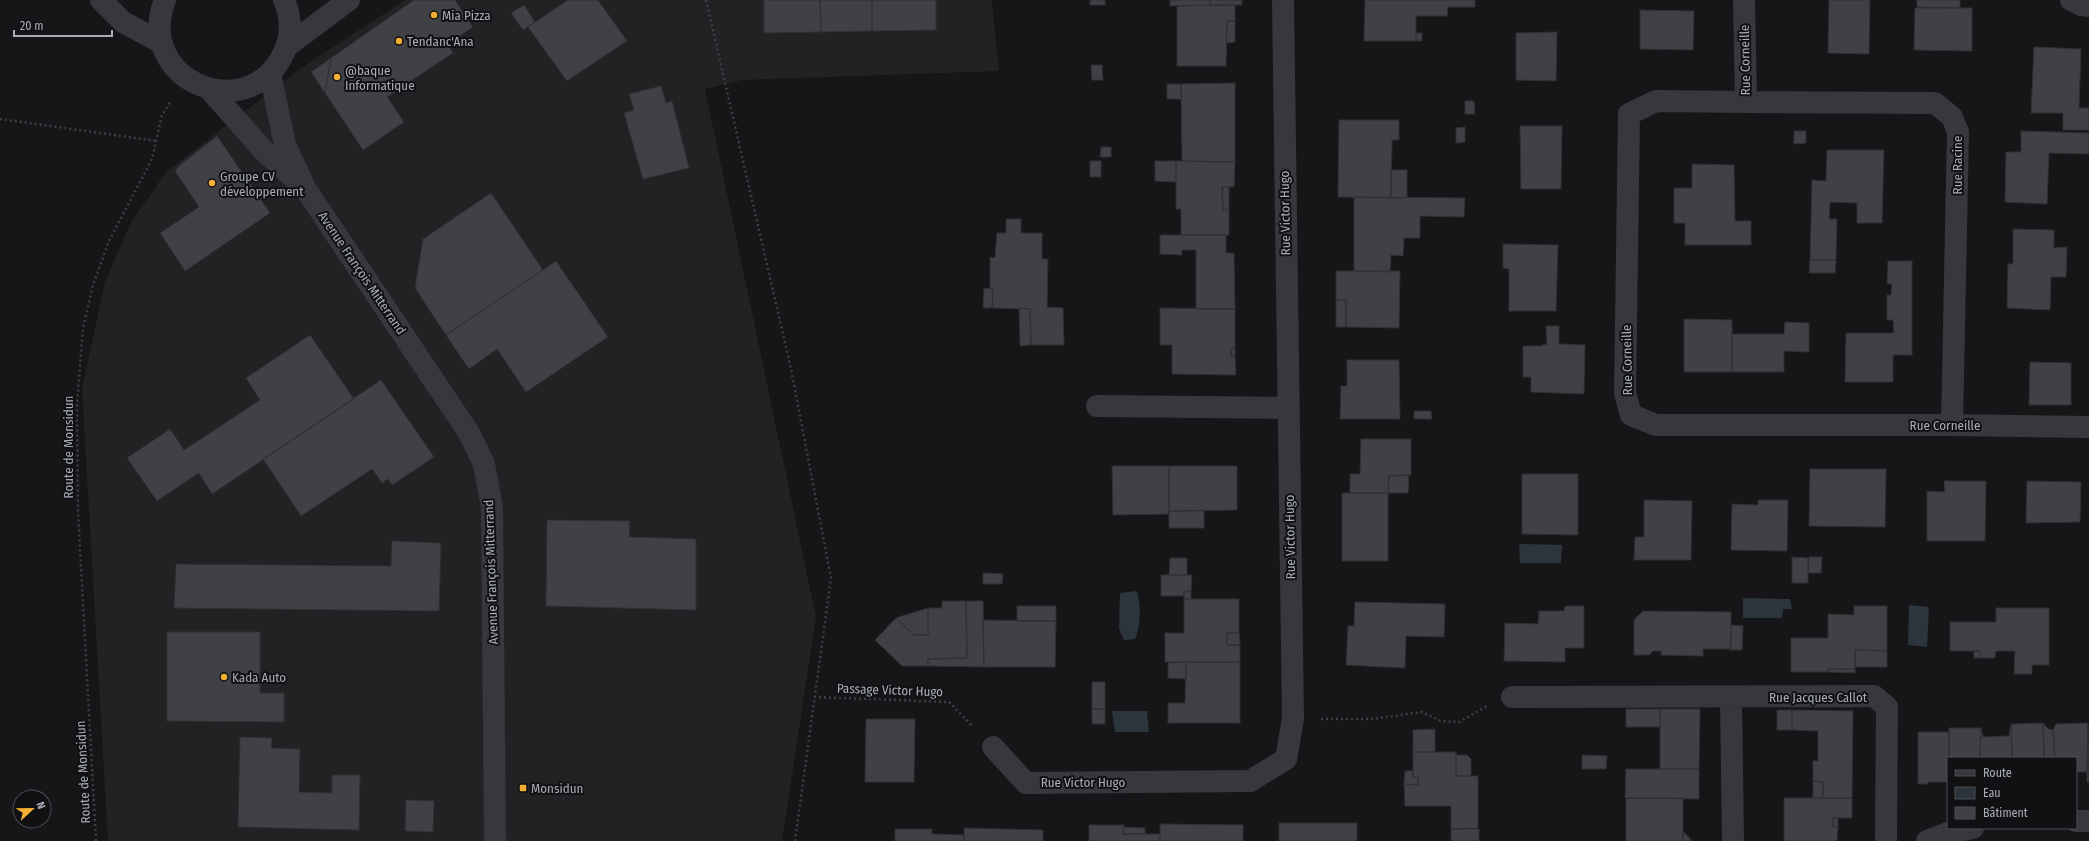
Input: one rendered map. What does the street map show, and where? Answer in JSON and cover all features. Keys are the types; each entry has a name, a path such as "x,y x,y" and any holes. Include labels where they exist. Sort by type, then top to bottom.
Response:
{"street":[{"path":"101,0 123,22 162,43"},
{"name":"Avenue François Mitterrand","path":"165,0 160,26 162,43 168,59 179,73 202,86 264,150 305,188"},
{"path":"202,86 226,92 242,89 257,83 270,73 282,57 289,34 289,19 284,0"},
{"path":"286,47 349,0"},
{"name":"Rue Victor Hugo","path":"993,748 1026,782 1250,781 1286,759 1293,719 1283,0"},
{"name":"Rue Corneille","path":"1744,0 1746,102 1656,101 1629,114 1625,393 1631,415 1656,425 1952,425 2089,427"},
{"path":"2071,0 2081,5 2089,6"},
{"name":"Avenue François Mitterrand","path":"270,73 284,145 305,188 469,433 484,464 492,508 495,841"},
{"name":"Rue Racine","path":"1746,102 1935,103 1952,117 1958,132 1952,425"},
{"path":"1097,406 1288,408"},
{"name":"Rue Jacques Callot","path":"1512,698 1874,696 1887,708 1886,841"},
{"path":"1731,697 1733,841"},
{"path":"2077,821 2089,821"},
{"path":"1926,841 1948,833 1968,829"}],"path":[{"path":"706,0 791,368 831,578 795,841"},
{"name":"Route de Monsidun","path":"96,841 78,512 77,406 83,328 93,285 109,241 152,159 162,115 178,91 202,86"},
{"path":"0,119 157,141"},
{"name":"Passage Victor Hugo","path":"814,697 949,702 993,748"},
{"path":"1293,719 1372,719 1422,712 1441,721 1459,722 1483,708 1512,698"}],"shaded area":[{"path":"405,0 992,0 999,71 742,80 705,89 816,617 782,841 108,841 82,388 105,282 130,224 166,172 300,69"}],"water":[{"path":"1519,544 1562,545 1561,563 1520,563"},
{"path":"1137,591 1140,615 1137,633 1135,639 1124,640 1119,629 1120,593"},
{"path":"1743,598 1790,599 1792,609 1783,609 1782,618 1743,618"},
{"path":"1909,605 1929,607 1927,647 1908,645"},
{"path":"1112,711 1147,711 1149,732 1115,732"}],"building":[{"path":"414,0 455,0 473,27 448,44 453,53 387,97 404,122 363,150 325,93 331,58"},
{"path":"568,0 598,0 627,41 567,81 528,27"},
{"path":"764,0 820,0 821,32 764,33"},
{"path":"820,0 872,0 872,31 821,32"},
{"path":"872,0 936,0 936,30 872,31"},
{"path":"1090,0 1105,0 1105,5 1090,5"},
{"path":"1170,0 1210,0 1210,5 1170,6"},
{"path":"1210,0 1242,0 1242,5 1210,5"},
{"path":"1365,0 1475,0 1475,7 1448,7 1447,16 1416,16 1416,41 1364,41"},
{"path":"1829,0 1870,0 1869,54 1828,53"},
{"path":"1917,0 1960,0 1960,8 1917,7"},
{"path":"524,5 535,22 523,30 511,13"},
{"path":"1235,5 1235,21 1227,21 1226,66 1177,66 1177,6"},
{"path":"1915,8 1972,8 1972,51 1914,50"},
{"path":"1640,10 1694,11 1693,50 1640,49"},
{"path":"1227,21 1235,21 1235,42 1226,43"},
{"path":"1557,32 1556,81 1516,80 1516,33"},
{"path":"1416,33 1422,33 1422,41 1416,41"},
{"path":"2034,47 2081,49 2079,108 2089,108 2089,130 2063,130 2063,113 2031,113"},
{"path":"331,58 325,93 311,72"},
{"path":"1091,65 1102,65 1103,80 1092,80"},
{"path":"1235,83 1235,162 1182,161 1181,84"},
{"path":"1167,84 1181,84 1182,99 1167,99"},
{"path":"661,86 666,103 672,101 689,168 643,179 624,113 634,110 629,94"},
{"path":"1465,101 1474,101 1475,114 1465,114"},
{"path":"1339,120 1399,120 1399,140 1392,140 1391,198 1338,197"},
{"path":"1520,126 1562,126 1561,189 1521,189"},
{"path":"1465,127 1465,142 1456,143 1456,128"},
{"path":"1794,131 1806,131 1806,143 1794,144"},
{"path":"2021,131 2089,133 2089,154 2049,153 2047,204 2005,202 2006,152 2021,152"},
{"path":"217,136 270,213 185,271 160,233 199,207 175,171 180,165"},
{"path":"1101,147 1111,147 1111,157 1100,157"},
{"path":"1827,150 1884,150 1882,223 1857,223 1857,203 1830,202 1829,219 1837,219 1836,260 1810,260 1812,180 1826,181"},
{"path":"1090,161 1101,161 1101,177 1090,177"},
{"path":"1155,161 1176,161 1176,182 1155,181"},
{"path":"1176,161 1235,162 1234,187 1222,187 1223,210 1229,209 1229,235 1181,235 1181,209 1176,209"},
{"path":"1692,164 1734,165 1735,221 1751,221 1751,245 1685,245 1685,223 1674,223 1674,188 1692,188"},
{"path":"1391,170 1407,170 1407,198 1391,198"},
{"path":"1222,187 1229,187 1229,209 1223,210"},
{"path":"491,193 543,270 446,335 415,288 423,239"},
{"path":"1354,197 1465,198 1464,217 1420,216 1420,238 1404,238 1403,256 1391,255 1390,272 1354,271"},
{"path":"1006,219 1021,219 1021,233 1042,233 1042,259 1048,259 1047,307 1063,308 1064,345 1031,345 1030,309 992,308 993,289 990,289 990,257 995,258 997,233 1006,233"},
{"path":"2013,229 2054,230 2054,248 2067,247 2066,277 2051,277 2050,310 2007,308 2008,264 2013,264"},
{"path":"1160,235 1226,235 1226,253 1234,253 1235,309 1196,309 1196,250 1182,250 1182,255 1160,254"},
{"path":"1503,244 1558,245 1556,311 1509,311 1509,269 1503,268"},
{"path":"1810,260 1836,260 1835,273 1809,273"},
{"path":"556,261 608,337 526,392 497,349 469,369 446,335"},
{"path":"1888,261 1912,261 1912,355 1893,355 1893,382 1845,382 1846,333 1894,333 1893,320 1887,320 1887,295 1891,295 1892,284 1887,284"},
{"path":"1336,271 1400,271 1399,328 1346,327 1346,300 1336,300"},
{"path":"984,288 993,289 992,308 983,308"},
{"path":"1336,300 1346,300 1346,327 1336,327"},
{"path":"1019,308 1030,309 1031,345 1020,346"},
{"path":"1160,308 1235,309 1235,348 1231,348 1231,357 1235,356 1236,375 1172,374 1172,345 1160,345"},
{"path":"1684,319 1732,320 1732,372 1684,372"},
{"path":"1785,322 1809,323 1809,352 1784,351 1784,372 1732,372 1732,334 1784,334"},
{"path":"1546,326 1559,326 1559,344 1585,345 1584,394 1531,392 1531,377 1523,377 1523,346 1547,345"},
{"path":"310,335 354,399 212,494 199,473 157,501 127,458 170,429 184,450 260,400 246,378"},
{"path":"1231,348 1235,348 1235,356 1231,357"},
{"path":"1347,360 1399,360 1400,419 1340,419 1341,386 1347,386"},
{"path":"2030,362 2071,363 2071,405 2029,405"},
{"path":"381,380 434,457 392,485 388,479 382,483 372,469 301,516 263,459"},
{"path":"1414,411 1431,411 1432,419 1414,419"},
{"path":"1361,439 1411,439 1411,475 1389,476 1388,493 1350,493 1350,474 1360,474"},
{"path":"1112,466 1169,466 1169,514 1113,515"},
{"path":"1169,466 1237,466 1237,510 1169,511"},
{"path":"1810,469 1886,469 1885,527 1809,526"},
{"path":"1522,474 1578,474 1578,535 1522,534"},
{"path":"1409,475 1408,493 1388,493 1389,476"},
{"path":"1944,481 1986,481 1985,541 1927,541 1927,491 1945,492"},
{"path":"2027,481 2081,482 2080,522 2026,523"},
{"path":"1342,493 1388,493 1388,561 1342,561"},
{"path":"1644,500 1692,501 1691,560 1634,560 1635,537 1644,537"},
{"path":"1758,500 1788,500 1787,551 1731,550 1732,504 1758,505"},
{"path":"1169,511 1204,511 1204,528 1169,528"},
{"path":"547,520 630,521 629,537 696,539 696,610 546,606"},
{"path":"392,541 441,543 439,611 174,608 176,564 391,566"},
{"path":"1792,557 1808,558 1808,583 1792,583"},
{"path":"1809,557 1822,557 1821,573 1808,573"},
{"path":"1170,558 1187,558 1187,575 1169,575"},
{"path":"983,573 1003,574 1002,584 983,584"},
{"path":"1161,575 1192,575 1191,591 1184,591 1183,596 1161,596"},
{"path":"1184,591 1191,591 1191,599 1184,599"},
{"path":"1184,599 1239,599 1239,633 1227,633 1227,645 1240,645 1240,662 1165,662 1165,633 1184,633"},
{"path":"942,601 966,601 967,658 928,659 928,666 902,666 875,640 896,618 914,635 928,635 928,608 942,608"},
{"path":"966,601 983,601 984,667 928,666 928,659 967,658"},
{"path":"1355,602 1445,604 1444,637 1406,636 1405,668 1346,665 1348,626 1354,626"},
{"path":"1017,606 1056,606 1056,621 1017,621"},
{"path":"1565,606 1584,606 1584,648 1565,648 1565,662 1504,661 1505,623 1538,624 1539,611 1564,611"},
{"path":"1854,606 1887,606 1887,651 1855,650 1855,669 1828,669 1828,672 1791,672 1791,638 1828,638 1828,614 1854,615"},
{"path":"928,608 928,635 914,635 896,618"},
{"path":"1996,608 2049,608 2049,665 2032,665 2032,674 2014,674 2015,651 1996,651 1995,658 1981,658 1980,651 1950,651 1950,622 1996,622"},
{"path":"1643,611 1731,612 1731,649 1703,649 1703,656 1661,655 1661,651 1653,651 1649,655 1634,655 1634,620"},
{"path":"983,620 1056,621 1055,667 984,667"},
{"path":"1731,625 1743,626 1742,650 1730,650"},
{"path":"167,632 260,632 260,693 284,693 284,722 167,721"},
{"path":"1227,633 1239,633 1240,645 1227,645"},
{"path":"1855,650 1887,651 1887,667 1855,667"},
{"path":"1974,651 1980,651 1981,658 1974,658"},
{"path":"1186,662 1186,679 1168,678 1168,663"},
{"path":"1186,662 1240,662 1240,723 1168,723 1168,703 1185,703"},
{"path":"1828,669 1855,669 1855,673 1828,672"},
{"path":"1092,682 1105,682 1105,709 1092,709"},
{"path":"1092,709 1105,709 1105,724 1092,724"},
{"path":"1626,709 1660,709 1660,727 1626,727"},
{"path":"1660,709 1700,709 1699,769 1660,769"},
{"path":"1777,710 1792,710 1792,730 1777,730"},
{"path":"1792,710 1853,711 1852,798 1823,798 1823,782 1813,781 1813,761 1818,761 1818,731 1792,730"},
{"path":"866,719 915,719 914,782 865,782"},
{"path":"2043,723 2044,757 2012,757 2011,724"},
{"path":"2043,723 2048,729 2053,730 2055,757 2044,757"},
{"path":"2088,723 2089,782 2087,782 2087,772"},
{"path":"2088,723 2087,772 2077,772 2077,757 2055,757 2053,730 2056,724"},
{"path":"2011,724 2012,757 1980,757 1981,728 1983,737 2009,736"},
{"path":"1949,728 1981,728 1980,757 1949,757"},
{"path":"1435,729 1435,752 1413,752 1413,730"},
{"path":"1918,732 1949,732 1947,782 1928,782 1928,784 1918,784"},
{"path":"240,737 272,738 271,748 300,749 299,792 332,793 332,775 360,775 359,830 238,827"},
{"path":"1413,752 1456,752 1456,776 1478,776 1478,828 1451,829 1451,806 1405,806 1404,784 1418,785 1418,777 1413,777"},
{"path":"1456,755 1467,755 1471,759 1471,776 1456,776"},
{"path":"1582,755 1607,756 1606,769 1582,769"},
{"path":"1626,769 1699,769 1699,799 1625,798"},
{"path":"1405,771 1413,771 1413,777 1418,777 1418,785 1404,784"},
{"path":"1813,781 1823,782 1823,798 1813,798"},
{"path":"1626,798 1683,798 1683,838 1685,841 1626,841"},
{"path":"1784,798 1852,798 1852,818 1833,818 1833,827 1838,827 1837,841 1784,841"},
{"path":"406,800 434,801 433,832 405,831"},
{"path":"1833,818 1838,818 1838,827 1833,827"},
{"path":"1279,823 1357,823 1357,841 1279,841"},
{"path":"1160,824 1243,825 1243,841 1160,841"},
{"path":"1089,825 1124,825 1123,834 1160,834 1160,841 1089,841"},
{"path":"1123,827 1145,828 1145,834 1123,834"},
{"path":"964,828 1043,830 1043,841 964,841"},
{"path":"895,829 932,829 932,834 964,835 964,841 895,841"},
{"path":"1451,829 1479,829 1479,841 1451,841"},
{"path":"1684,832 1692,841 1685,841 1683,838"}],"place":[{"name":"Mia Pizza","path":"434,15"},
{"name":"Tendanc'Ana","path":"399,41"},
{"name":"@baque Informatique","path":"337,77"},
{"name":"Groupe CV développement","path":"212,183"},
{"name":"Kada Auto","path":"224,677"},
{"name":"Monsidun","path":"523,788"}]}
